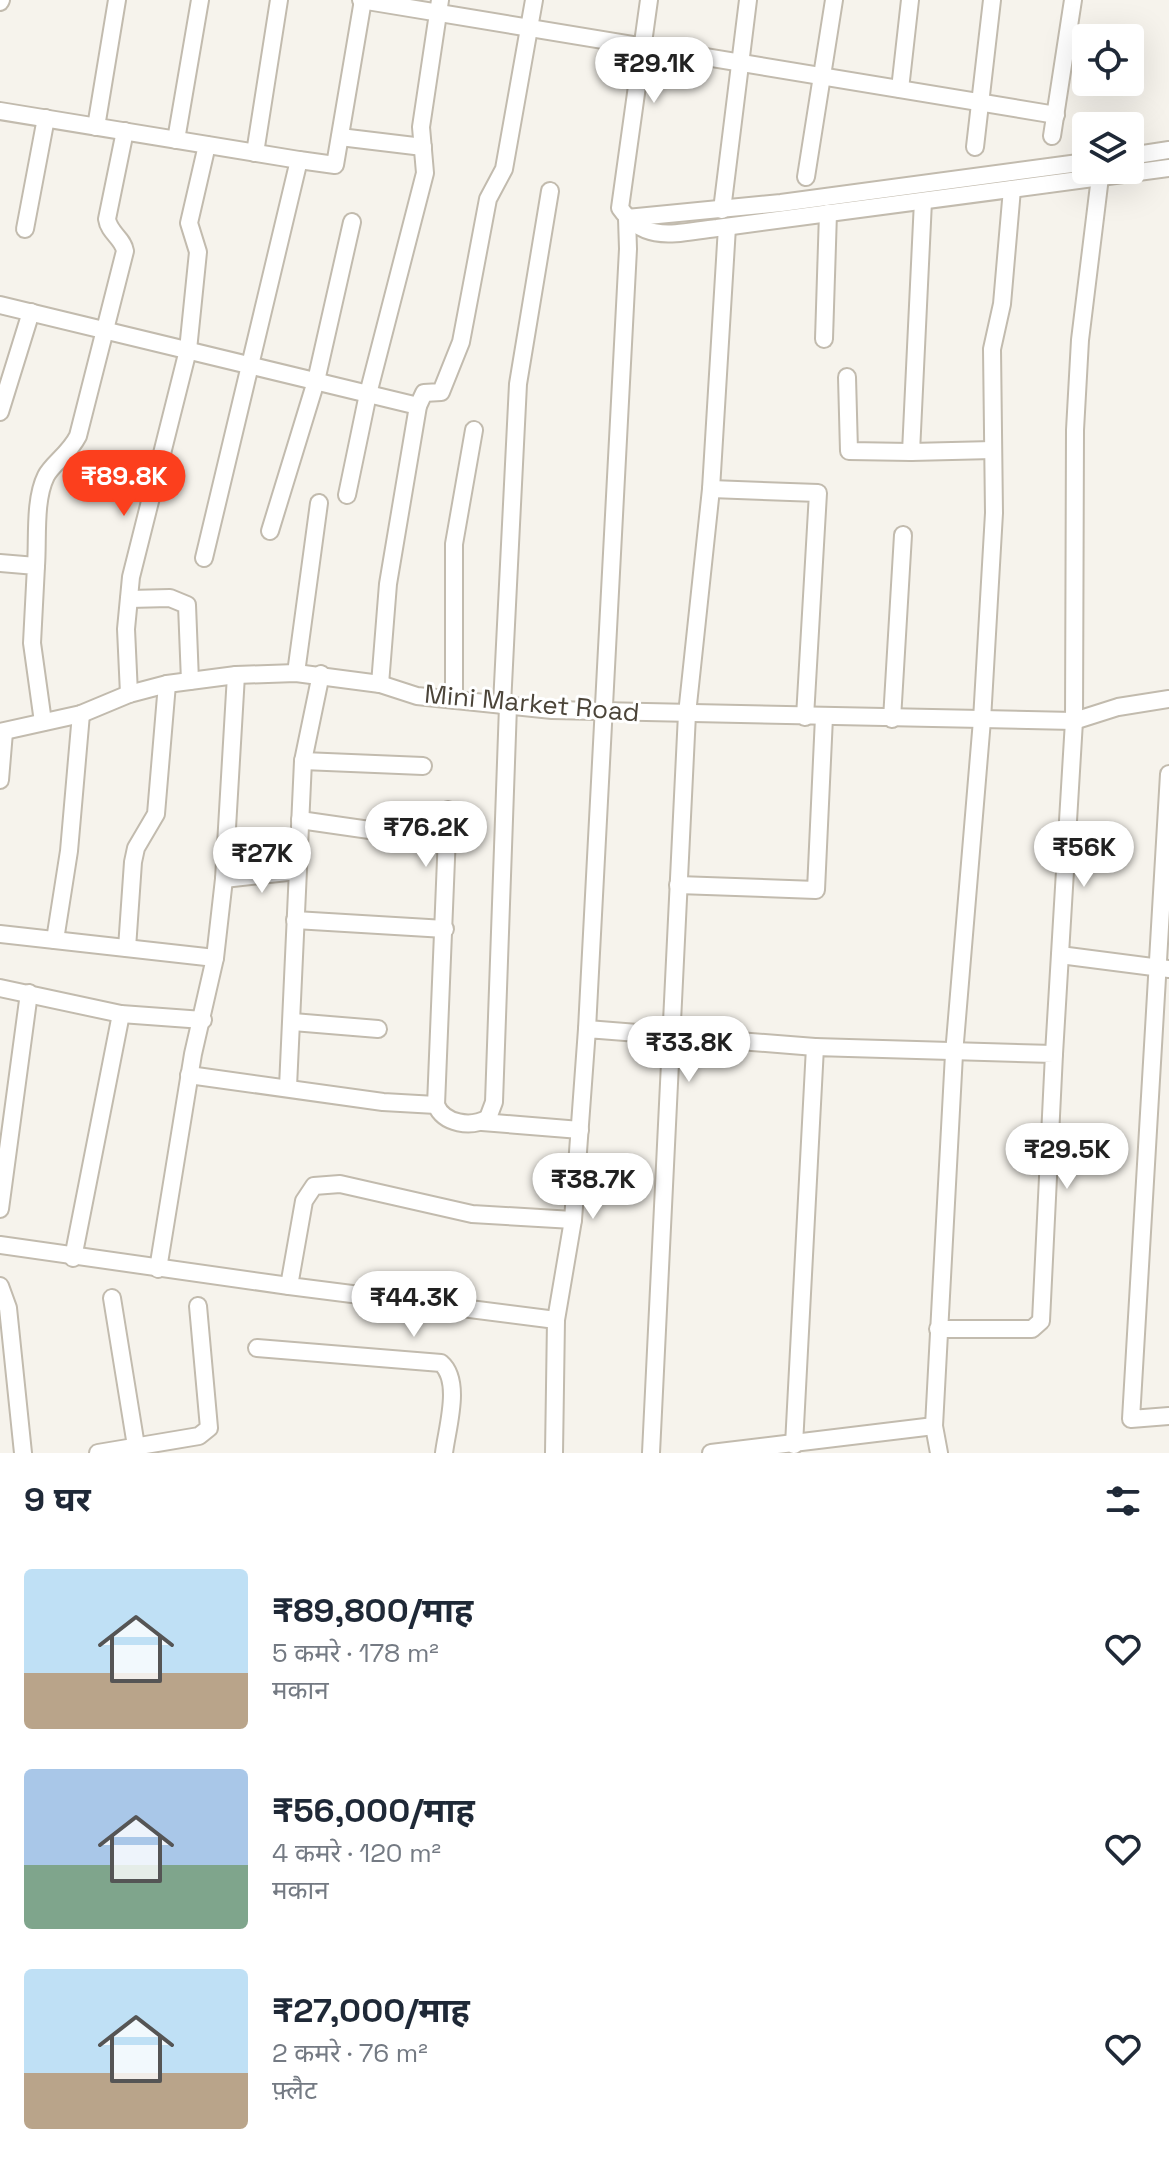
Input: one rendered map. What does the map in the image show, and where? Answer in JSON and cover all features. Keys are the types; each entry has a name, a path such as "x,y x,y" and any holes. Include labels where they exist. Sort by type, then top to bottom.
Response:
{"street":[{"path":"96,127 117,0"},
{"path":"176,140 200,0"},
{"path":"255,153 279,0"},
{"path":"0,111 335,165 362,0 438,7 528,29 642,49 1056,115"},
{"path":"380,684 388,584 418,406 424,393 441,392 461,342 488,199 504,169 534,0"},
{"path":"649,0 620,208 627,218 651,234 727,227 1072,181"},
{"path":"722,210 748,0"},
{"path":"806,177 834,0"},
{"path":"900,89 910,0"},
{"path":"975,147 983,102 992,0"},
{"path":"1052,136 1073,0"},
{"path":"347,495 368,394 425,173 421,127 438,7"},
{"path":"25,229 46,118"},
{"path":"43,722 32,643 45,476 64,459 78,436 125,251 124,242 108,226 107,219 125,131"},
{"path":"340,137 423,147"},
{"path":"129,694 129,599 144,521 188,350 198,252 189,223 207,145"},
{"path":"1144,154 1169,150"},
{"path":"204,558 253,366 299,160"},
{"path":"627,218 722,210 1072,164"},
{"path":"1144,171 1169,168"},
{"path":"938,1329 1032,1329 1041,1321 1074,721 1075,430 1080,340 1099,184"},
{"path":"939,1453 934,1426 954,1054 982,720 994,513 992,349 1002,304 1012,189"},
{"path":"482,1122 491,1114 494,1102 518,384 550,191"},
{"path":"911,452 923,201"},
{"path":"824,339 828,213"},
{"path":"554,1453 556,1320 573,1220 587,1029 628,249 627,218"},
{"path":"270,531 316,381 352,222"},
{"path":"651,1453 687,714 711,489 727,227"},
{"path":"0,305 418,406"},
{"path":"0,412 31,312"},
{"path":"847,377 849,451 993,450"},
{"path":"454,700 454,544 474,430"},
{"path":"711,489 818,493 805,717"},
{"path":"296,673 319,503"},
{"path":"892,719 903,535"},
{"path":"0,563 36,566"},
{"path":"129,599 170,598 187,605 190,681"},
{"name":"Mini Market Road","path":"2,732 81,714 129,694 167,684 236,675 296,673 380,684 417,696 454,700 687,714 1074,721 1118,707 1169,699"},
{"path":"288,1087 303,761 321,674"},
{"path":"158,1269 189,1075 215,958 224,879 236,675"},
{"path":"127,948 136,848 156,814 167,684"},
{"path":"55,940 69,851 81,714"},
{"path":"678,885 816,890 824,717"},
{"path":"0,780 2,732"},
{"path":"303,761 423,766"},
{"path":"1169,774 1164,969 1131,1419 1169,1416"},
{"path":"448,810 436,1105 444,1118 474,1124 482,1122 580,1130"},
{"path":"300,820 446,841"},
{"path":"224,879 297,871"},
{"path":"295,920 445,929"},
{"path":"0,934 215,958"},
{"path":"1060,955 1164,969"},
{"path":"0,988 121,1014 203,1020"},
{"path":"0,1209 29,993"},
{"path":"73,1258 121,1014"},
{"path":"293,1022 378,1029"},
{"path":"587,1029 815,1047 954,1054 1054,1054"},
{"path":"794,1445 815,1047"},
{"path":"189,1075 383,1102 436,1105"},
{"path":"289,1286 304,1201 314,1186 340,1184 472,1214 573,1220"},
{"path":"0,1245 73,1258 556,1320"},
{"path":"0,1286 8,1308 23,1453"},
{"path":"112,1298 136,1446"},
{"path":"98,1453 199,1436 209,1428 198,1306"},
{"path":"257,1348 441,1363 450,1370 452,1384 444,1453"},
{"path":"711,1453 934,1426"}]}
